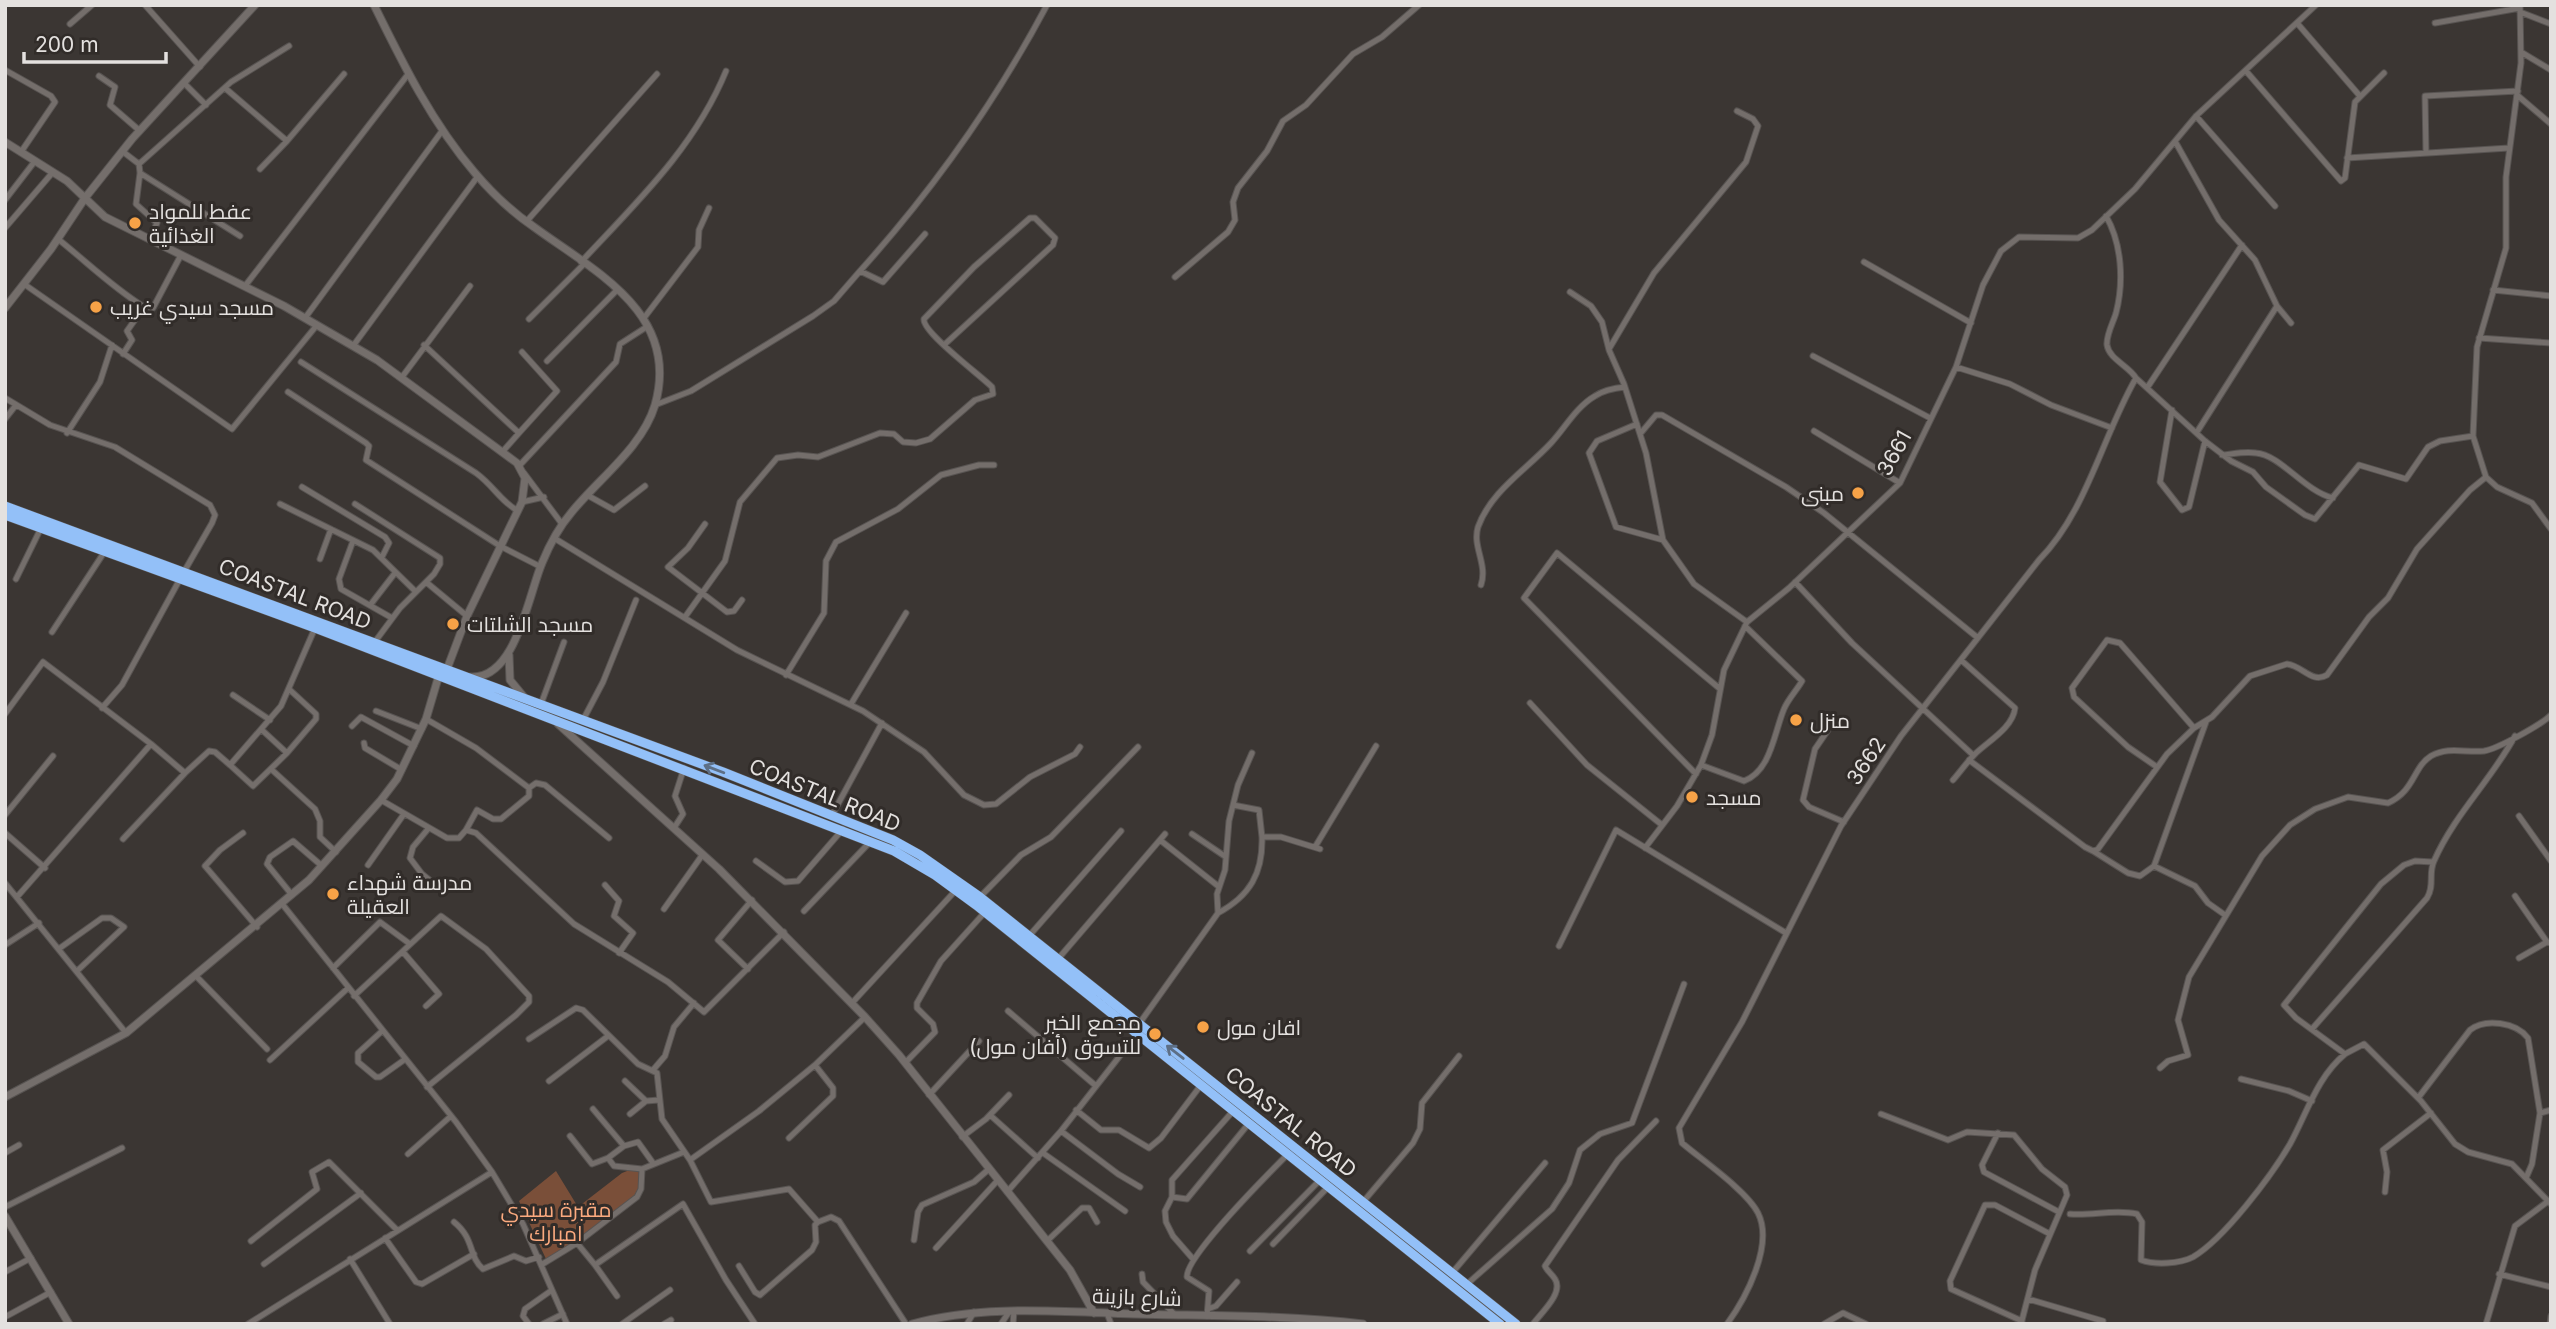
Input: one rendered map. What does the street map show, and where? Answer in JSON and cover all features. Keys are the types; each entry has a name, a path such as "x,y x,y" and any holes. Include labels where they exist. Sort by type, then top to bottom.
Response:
{"highway":[{"name":"COASTAL ROAD","path":"5,506 315,628 443,673 465,676 583,720 832,815 920,855 980,897 1058,959 1202,1084 1500,1324"},
{"name":"COASTAL ROAD","path":"5,515 374,643 552,719 843,829 915,862 956,890 1138,1029 1516,1324"},
{"path":"1483,1310 1486,1324"}],"street":[{"path":"70,24 92,5"},
{"path":"145,5 200,67"},
{"path":"5,308 122,151 255,5"},
{"path":"374,5 442,131 478,176 526,222 619,288 649,326 658,361 655,405 642,432 562,524 541,567 509,654 510,680 526,699"},
{"path":"655,405 701,386 823,309 919,205 1020,54 1047,5"},
{"path":"1175,277 1228,232 1235,220 1233,202 1238,188 1267,151 1283,121 1306,105 1353,54 1382,37 1419,5"},
{"name":"3661","path":"1645,848 1701,765 1716,720 1719,688 1746,624 1795,582 1900,483 1956,367 1989,270 2010,241 2019,237 2042,235 2078,237 2092,230 2176,143 2196,116 2316,5"},
{"path":"2520,8 2521,52 2506,188 2506,248 2479,338 2473,436 2486,477 2497,487 2532,503 2551,529"},
{"path":"2435,23 2520,8 2551,24"},
{"path":"2297,23 2359,96"},
{"path":"139,164 225,88 289,46"},
{"path":"2521,52 2551,70"},
{"path":"5,70 51,96 55,102 21,152"},
{"path":"529,319 660,177 687,143 713,102 726,71"},
{"path":"2246,71 2341,181 2345,178 2359,96 2384,73"},
{"path":"244,286 409,73"},
{"path":"260,169 344,74"},
{"path":"526,222 657,75"},
{"path":"99,76 116,87 110,105 140,131"},
{"path":"185,84 206,105"},
{"path":"225,88 287,141"},
{"path":"2426,153 2425,96 2517,93 2551,124"},
{"path":"1608,350 1654,273 1746,162 1758,126 1753,119 1737,111"},
{"path":"2196,116 2275,206"},
{"path":"304,318 442,131"},
{"path":"5,142 53,172 105,216 317,325 402,377 504,450 544,497 562,524"},
{"path":"2176,143 2220,220 2264,273 2277,306 2291,323"},
{"path":"2347,158 2510,148"},
{"path":"122,151 139,164 136,204 157,223 150,239"},
{"path":"5,200 35,161"},
{"path":"5,228 53,172"},
{"path":"140,173 240,236"},
{"path":"353,346 478,176"},
{"path":"644,318 698,247 699,230 709,208"},
{"path":"2106,216 2117,239 2120,273 2118,304 2107,343 2110,353 2222,455 2253,472 2266,487 2315,519 2359,465 2406,479 2428,447 2440,441 2473,436"},
{"path":"685,617 725,561 740,502 777,458 798,455 818,457 880,433 894,434 903,442 916,443 930,439 975,400 993,394 992,387 944,345 926,329 924,319 974,267 1030,218 1035,218 1055,238 1053,246 944,345"},
{"path":"860,271 883,282 925,233"},
{"path":"58,239 104,276 109,285 144,307 153,308 181,255"},
{"path":"2147,388 2242,245"},
{"path":"1864,262 1971,323"},
{"path":"24,284 232,429 317,325"},
{"path":"402,377 470,286"},
{"path":"547,361 619,288"},
{"path":"2493,290 2551,296"},
{"path":"1570,292 1598,314 1608,350 1625,387 1640,434 1663,540 1686,576 1705,594 1746,624 1802,681 1785,707 1769,750 1753,778 1744,781 1701,765"},
{"path":"2197,432 2277,306"},
{"path":"123,354 132,340 127,331 144,307"},
{"path":"521,468 616,362 620,344 649,326"},
{"path":"2479,338 2551,343"},
{"path":"67,433 87,407 100,382 112,345"},
{"path":"424,345 519,433"},
{"path":"504,450 556,391 522,352"},
{"path":"1813,356 1930,418"},
{"path":"301,362 476,473 489,483 502,501 519,510"},
{"path":"1956,367 2010,384 2051,405 2112,428"},
{"name":"3662","path":"1727,1324 1751,1287 1761,1245 1762,1222 1753,1205 1682,1143 1679,1128 1742,1023 1844,822 1923,709 2057,541 2136,378"},
{"path":"1481,584 1484,572 1477,543 1478,528 1497,496 1520,470 1549,445 1585,403 1605,391 1625,387"},
{"path":"288,392 366,443 369,446 366,460 500,546 541,567"},
{"path":"5,398 67,433 116,447 210,505 215,515 123,678 122,685 102,708"},
{"path":"5,419 16,405"},
{"path":"2172,410 2161,482 2182,510 2189,507 2205,441"},
{"path":"1640,434 1656,415 1662,415 1786,487 1847,532 1978,638"},
{"path":"1637,424 1597,441 1588,453 1616,527 1663,540"},
{"path":"1814,431 1900,483"},
{"path":"2222,455 2258,453 2278,463 2321,495 2333,498"},
{"path":"786,674 824,613 825,561 836,542 898,509 941,475 979,465 994,465"},
{"path":"5,1097 127,1033 282,905 336,852 381,800 415,746 467,616 519,510 525,488 521,468"},
{"path":"2093,852 2157,767 2244,681 2261,670 2287,664 2312,678 2318,679 2327,675 2369,617 2391,593 2417,549 2470,490 2486,477"},
{"path":"587,495 614,510 645,486"},
{"path":"302,487 385,537 388,543 382,557"},
{"path":"522,502 544,497"},
{"path":"355,503 437,554 440,564 392,618 374,643"},
{"path":"280,504 382,557 415,591"},
{"path":"705,524 688,548 668,566 727,612 734,611 742,600"},
{"path":"16,579 41,528"},
{"path":"320,559 331,529"},
{"path":"554,538 737,650 851,704 882,723 924,752 964,795 984,805 996,804 1030,777 1075,754 1080,747"},
{"path":"353,541 339,585 347,593 392,618"},
{"path":"52,632 106,551"},
{"path":"1696,774 1524,598 1557,553 1719,688"},
{"path":"371,604 395,573"},
{"path":"426,582 467,616"},
{"path":"1795,582 1852,643 1971,758 2093,852 2128,873 2140,876 2154,866 2206,721"},
{"path":"583,720 603,682 636,600"},
{"path":"851,704 906,613"},
{"path":"230,765 270,720 290,690 315,628"},
{"path":"2157,767 2128,747 2074,697 2072,688 2076,680 2107,640 2120,643 2194,728"},
{"path":"541,704 564,642"},
{"path":"465,676 489,674 509,654"},
{"path":"1953,780 1971,758 2001,732 2014,714 2015,708 1961,660"},
{"path":"5,713 43,662 185,773"},
{"path":"124,839 209,751 215,752 253,786 287,753 317,717 290,690"},
{"path":"233,695 270,720"},
{"path":"1530,703 1587,765 1662,825"},
{"path":"376,711 422,729"},
{"path":"2160,1068 2168,1061 2188,1055 2178,1020 2189,977 2262,856 2290,825 2306,813 2348,797 2388,803 2409,788 2431,757 2451,750 2488,751 2551,715"},
{"path":"352,726 361,717 415,746"},
{"path":"426,719 476,747 529,788"},
{"path":"552,719 704,854 784,932 865,1017 1047,1241 1073,1275 1094,1313"},
{"path":"832,815 882,723"},
{"path":"262,730 287,753"},
{"path":"1828,730 1815,749 1803,800 1809,807 1844,822"},
{"path":"2312,1029 2427,898 2433,886 2433,862 2459,817 2515,736"},
{"path":"364,743 365,748 402,770"},
{"path":"17,897 151,744"},
{"path":"1262,837 1281,837 1317,848 1376,746"},
{"path":"980,897 1021,855 1051,837 1138,747"},
{"path":"1218,913 1218,886 1226,857 1228,821 1252,753"},
{"path":"5,814 53,756"},
{"path":"674,828 683,814 675,796 684,768"},
{"path":"271,769 315,809 320,821 320,837 336,852"},
{"path":"529,788 536,783 545,785 609,838"},
{"path":"381,800 428,829 453,840 466,830 477,810 493,819 502,819 529,796 529,788"},
{"path":"1007,1192 1061,1131 1096,1086 1218,913 1238,902 1252,887 1262,856 1259,810 1233,805"},
{"path":"368,865 404,814"},
{"path":"2519,816 2551,861"},
{"path":"428,829 413,848 410,858 422,874 443,891"},
{"path":"756,861 785,882 797,881 843,829"},
{"path":"466,830 476,833 500,853 574,924 653,972 706,1012 784,932"},
{"path":"1029,936 1121,831"},
{"path":"1559,946 1613,832 1620,831 1786,933"},
{"path":"5,833 44,868"},
{"path":"243,833 220,850 205,866 257,926"},
{"path":"1058,959 1165,834"},
{"path":"1192,834 1226,857"},
{"path":"1160,840 1218,886"},
{"path":"292,895 267,860 293,841 322,866"},
{"path":"804,911 871,841"},
{"path":"664,909 704,854"},
{"path":"2345,1054 2286,1009 2285,1001 2381,884 2404,865 2415,861 2433,862"},
{"path":"2154,866 2195,886 2208,903 2225,915"},
{"path":"5,883 127,1033"},
{"path":"605,885 619,901 614,916 632,933 619,953"},
{"path":"852,1003 956,890"},
{"path":"2515,896 2549,943 2519,958"},
{"path":"748,969 718,940 752,901"},
{"path":"282,905 381,1032 451,1116 492,1172 523,1224 567,1324"},
{"path":"905,1063 935,1032 933,1024 917,1008 917,1003 941,961 985,912"},
{"path":"354,996 437,918 445,917 486,948 530,999 475,1051 427,1087"},
{"path":"60,948 102,918 111,918 124,927 78,971"},
{"path":"333,968 380,922 410,944"},
{"path":"5,945 39,923"},
{"path":"403,952 439,994 426,1006"},
{"path":"197,977 267,1049"},
{"path":"1466,1284 1552,1209 1569,1183 1580,1150 1600,1135 1632,1123 1684,984"},
{"path":"270,1060 348,988"},
{"path":"653,1070 664,1056 674,1027 694,1003"},
{"path":"529,1040 579,1007 638,1064 653,1070 660,1078 662,1119 690,1160 711,1202 786,1188 818,1222"},
{"path":"1008,1011 1096,1086"},
{"path":"690,1160 759,1111 815,1065 865,1017"},
{"path":"2418,1098 2470,1030 2480,1023 2491,1022 2520,1030 2528,1038 2540,1113 2532,1164 2526,1178"},
{"path":"381,1032 358,1053 358,1062 376,1077 404,1060"},
{"path":"549,1081 608,1036"},
{"path":"929,1095 979,1041"},
{"path":"2070,1214 2088,1216 2124,1211 2137,1214 2142,1222 2141,1260 2163,1262 2192,1258 2242,1212 2289,1145 2324,1076 2345,1054 2364,1044 2418,1098 2461,1149 2512,1164 2549,1203 2515,1226 2486,1324"},
{"path":"1363,1202 1413,1143 1420,1129 1422,1103 1459,1056"},
{"path":"789,1138 833,1096 833,1088 815,1065"},
{"path":"2241,1079 2289,1091 2312,1101"},
{"path":"625,1081 646,1101"},
{"path":"1076,1110 1101,1130 1119,1130 1149,1148 1161,1138 1202,1084"},
{"path":"962,1138 1009,1095"},
{"path":"630,1114 646,1101 659,1100"},
{"path":"593,1109 624,1146"},
{"path":"1193,1259 1167,1226 1165,1211 1172,1197 1173,1179 1234,1110"},
{"path":"2540,1113 2551,1110"},
{"path":"2385,1192 2387,1172 2383,1150 2431,1113"},
{"path":"1881,1114 1948,1140 1967,1132 2010,1133 2019,1139 2042,1169 2065,1188 2067,1195 2048,1233 2022,1322 1951,1289 1950,1281 1985,1205 1995,1205 2048,1233"},
{"path":"990,1115 1040,1155 1125,1211"},
{"path":"408,1154 451,1116"},
{"path":"1533,1324 1556,1295 1558,1287 1557,1281 1545,1266 1618,1160 1656,1121"},
{"path":"1172,1197 1187,1199 1250,1122"},
{"path":"1061,1131 1118,1174 1140,1187"},
{"path":"1998,1133 1982,1165 1984,1172 2059,1212"},
{"path":"570,1136 592,1164 608,1158 624,1146 638,1142 653,1163"},
{"path":"5,1153 19,1145"},
{"path":"5,1207 122,1147"},
{"path":"608,1158 614,1166 642,1169 684,1152"},
{"path":"1207,1312 1209,1289 1186,1275 1193,1259 1242,1201 1289,1153"},
{"path":"251,1241 317,1189 312,1172 329,1162 397,1230"},
{"path":"1452,1273 1545,1163"},
{"path":"541,1265 578,1243 637,1196 641,1189 642,1169"},
{"path":"914,1240 918,1212 922,1205 974,1182 989,1169"},
{"path":"248,1324 492,1172"},
{"path":"1250,1251 1321,1179"},
{"path":"936,1248 998,1180"},
{"path":"1273,1244 1329,1186"},
{"path":"264,1264 361,1193"},
{"path":"595,1265 683,1204 726,1280 755,1324"},
{"path":"1047,1241 1082,1208 1089,1208 1097,1222"},
{"path":"739,1266 760,1295 812,1250 816,1242 815,1225 831,1217 839,1221 906,1324"},
{"path":"6,1218 51,1292 66,1323"},
{"path":"454,1222 467,1233 474,1254 483,1269 514,1256 526,1261 538,1257"},
{"path":"385,1238 416,1282 422,1284 474,1254"},
{"path":"578,1243 617,1296"},
{"path":"5,1272 31,1258"},
{"path":"350,1259 390,1324"},
{"path":"1142,1274 1143,1282 1175,1315"},
{"path":"2499,1274 2551,1287"},
{"path":"1207,1312 1216,1306 1237,1282"},
{"path":"529,1324 523,1315 525,1309 552,1290"},
{"path":"622,1324 670,1290"},
{"path":"5,1317 51,1292"},
{"path":"2028,1299 2104,1321"},
{"path":"967,1324 974,1312"},
{"name":"شارع بازينة","path":"912,1324 939,1316 974,1312 1153,1314 1175,1315 1186,1320 1207,1312 1221,1320 1363,1324"},
{"path":"1000,1324 1012,1312"},
{"path":"1012,1312 1013,1324"},
{"path":"1107,1313 1111,1324"},
{"path":"1824,1324 1843,1313 1866,1324"},
{"path":"543,1324 563,1314"},
{"path":"1153,1314 1157,1324"},
{"path":"2550,1324 2551,1316"},
{"path":"664,1324 671,1320"}],"green space":[{"name":"مقبرة سيدي امبارك","path":"632,1169 642,1172 640,1193 577,1240 546,1259 519,1201 556,1171 578,1207 622,1173"}],"place":[{"name":"عفط للمواد الغذائية","path":"135,223"},
{"name":"مسجد سيدي غريب","path":"96,307"},
{"name":"مبنى","path":"1858,493"},
{"name":"مسجد الشلتات","path":"453,624"},
{"name":"منزل","path":"1796,720"},
{"name":"مسجد","path":"1692,797"},
{"name":"مدرسة شهداء العقيلة","path":"333,894"},
{"name":"افان مول","path":"1203,1027"},
{"name":"مجمع الخير للتسوق (أفان مول)","path":"1155,1034"}]}
